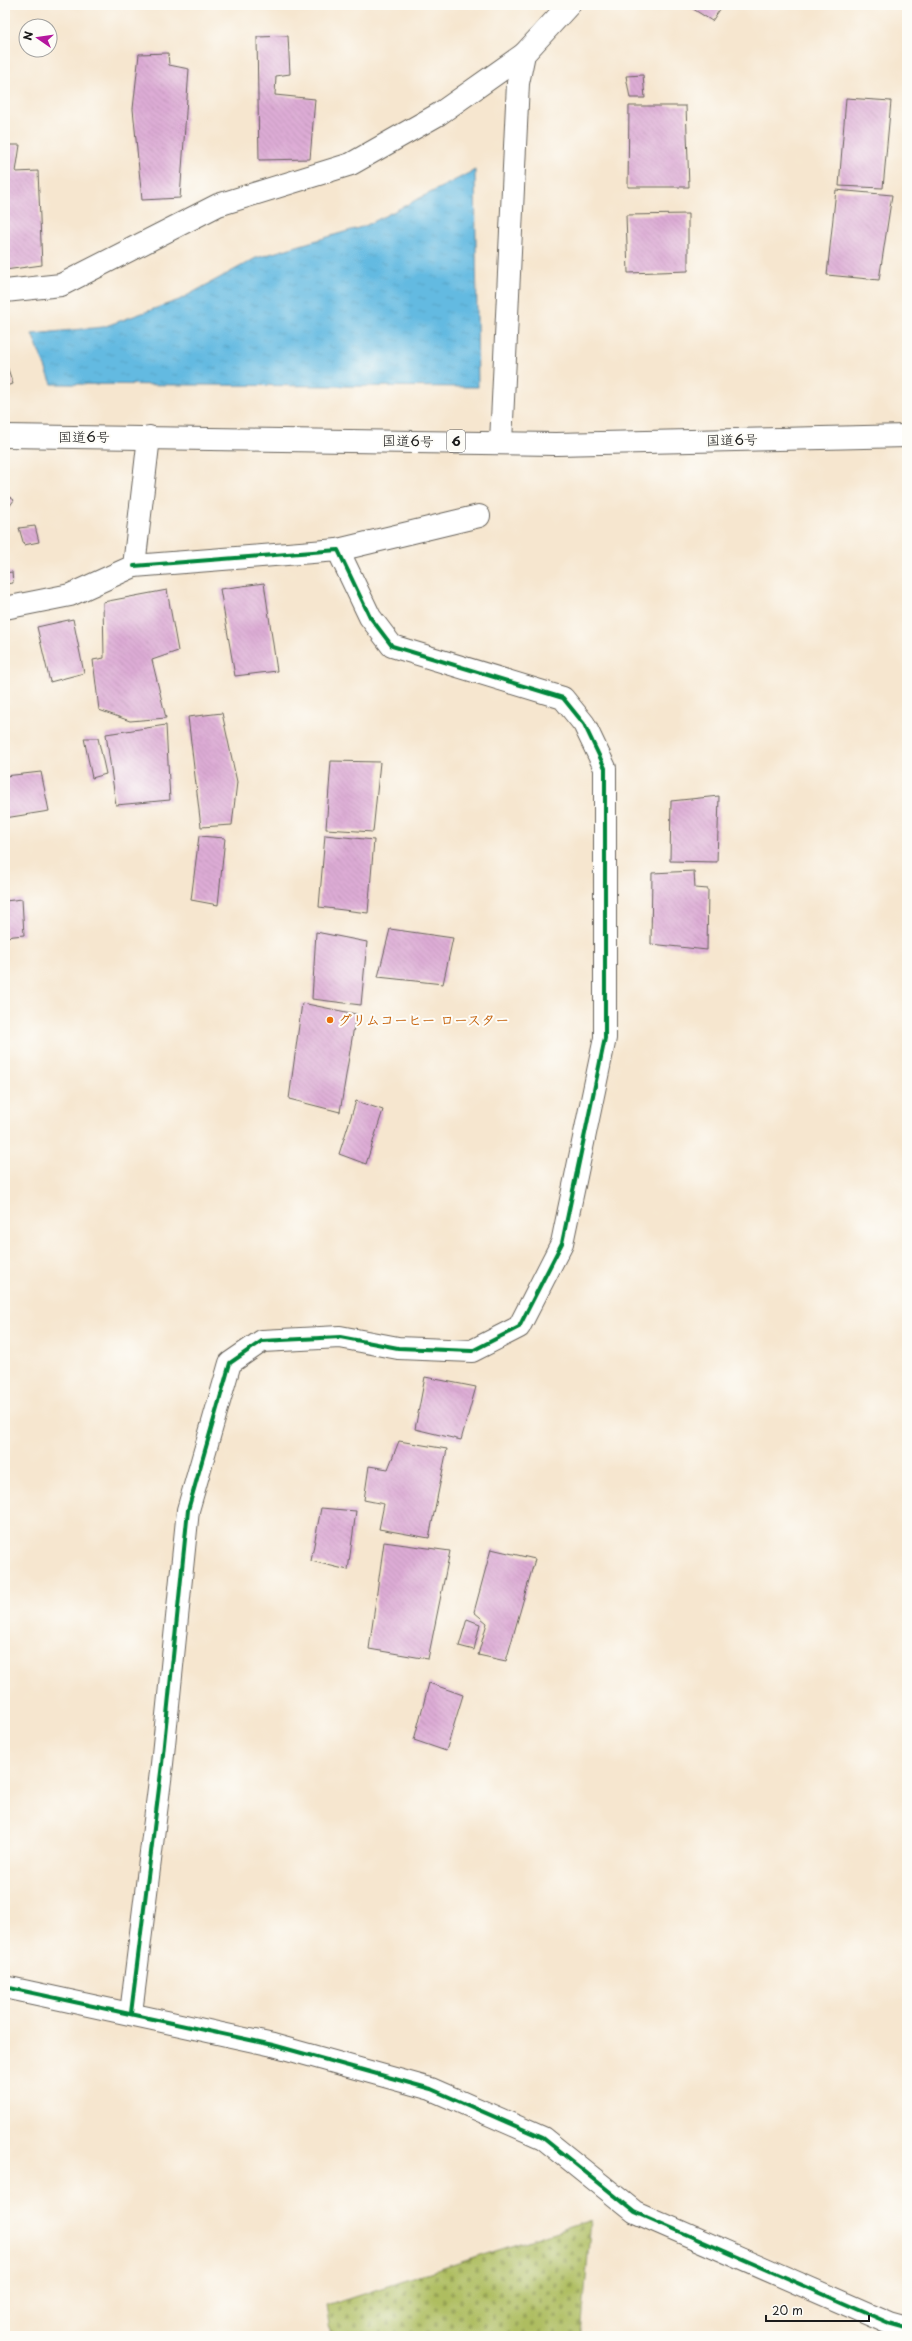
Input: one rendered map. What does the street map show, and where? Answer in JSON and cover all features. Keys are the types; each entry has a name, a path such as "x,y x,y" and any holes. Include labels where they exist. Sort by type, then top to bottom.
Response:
{"main road":[{"path":"5,291 61,285 218,205 351,164 439,114 524,54 570,5"},
{"path":"501,442 518,83 524,54"},
{"name":"国道6号","path":"5,436 564,444 907,436"},
{"path":"134,566 148,437"},
{"path":"5,608 70,595 134,566 338,550 479,516"},
{"path":"132,2014 162,1764 188,1510 230,1362 262,1341 340,1337 398,1348 472,1351 519,1328 562,1243 605,1038 605,768 584,724 563,698 392,646 370,617 338,550"},
{"path":"5,1987 273,2045 431,2089 543,2138 635,2212 882,2320 907,2328"}],"green space":[{"path":"591,2220 581,2336 331,2336 326,2306"}],"water":[{"path":"475,170 478,387 52,384 32,334 103,327 179,300 256,258 365,226"}],"building":[{"path":"687,5 723,5 712,21"},
{"path":"288,36 290,74 276,76 275,95 315,99 310,159 259,160 257,37"},
{"path":"168,53 169,65 189,69 180,198 142,200 133,109 139,54"},
{"path":"643,75 645,98 630,98 626,76"},
{"path":"846,98 891,101 883,188 839,186"},
{"path":"629,106 686,106 689,187 628,187"},
{"path":"5,145 20,145 16,172 38,171 42,265 5,270"},
{"path":"836,190 892,195 879,280 827,275"},
{"path":"688,214 688,271 628,273 626,215"},
{"path":"7,366 13,384 5,386 5,367"},
{"path":"5,494 14,500 7,510 5,509"},
{"path":"35,526 39,542 24,545 19,528"},
{"path":"12,572 13,583 5,584 5,573"},
{"path":"264,583 277,671 235,676 220,589"},
{"path":"167,590 178,651 152,660 166,718 130,721 99,710 93,660 104,658 103,602"},
{"path":"73,619 84,673 50,682 37,627"},
{"path":"222,713 237,782 232,825 201,827 188,717"},
{"path":"166,725 170,800 116,805 106,734"},
{"path":"84,738 98,738 106,774 92,778"},
{"path":"331,761 380,762 373,832 326,829"},
{"path":"41,772 49,811 5,818 5,776"},
{"path":"719,796 717,862 670,861 671,801"},
{"path":"325,835 374,840 368,913 319,907"},
{"path":"199,836 225,838 218,905 191,900"},
{"path":"694,871 695,888 708,889 707,950 651,944 652,873"},
{"path":"22,899 24,935 5,937 5,901"},
{"path":"390,929 453,938 443,984 378,977"},
{"path":"316,932 367,942 361,1005 312,999"},
{"path":"302,1003 356,1014 340,1112 289,1099"},
{"path":"356,1101 383,1110 366,1164 339,1154"},
{"path":"425,1377 476,1387 461,1440 415,1429"},
{"path":"399,1441 447,1449 429,1538 379,1529 384,1504 364,1500 369,1466 388,1469"},
{"path":"321,1508 356,1511 348,1570 311,1561"},
{"path":"384,1542 450,1551 428,1659 369,1649"},
{"path":"491,1549 535,1559 506,1661 478,1655 487,1623 474,1612"},
{"path":"467,1619 480,1624 474,1650 459,1646"},
{"path":"429,1683 463,1695 446,1751 414,1740"}],"cycle path":[{"path":"131,2013 162,1764 188,1510 230,1363 262,1341 340,1337 398,1348 472,1351 519,1327 562,1243 605,1038 605,768 584,724 563,698 392,646 370,617 338,550 134,566"},
{"path":"5,1987 273,2045 431,2089 543,2138 635,2212 889,2323 907,2328"}],"place":[{"name":"グリムコーヒー ロースター","path":"330,1020"}]}
